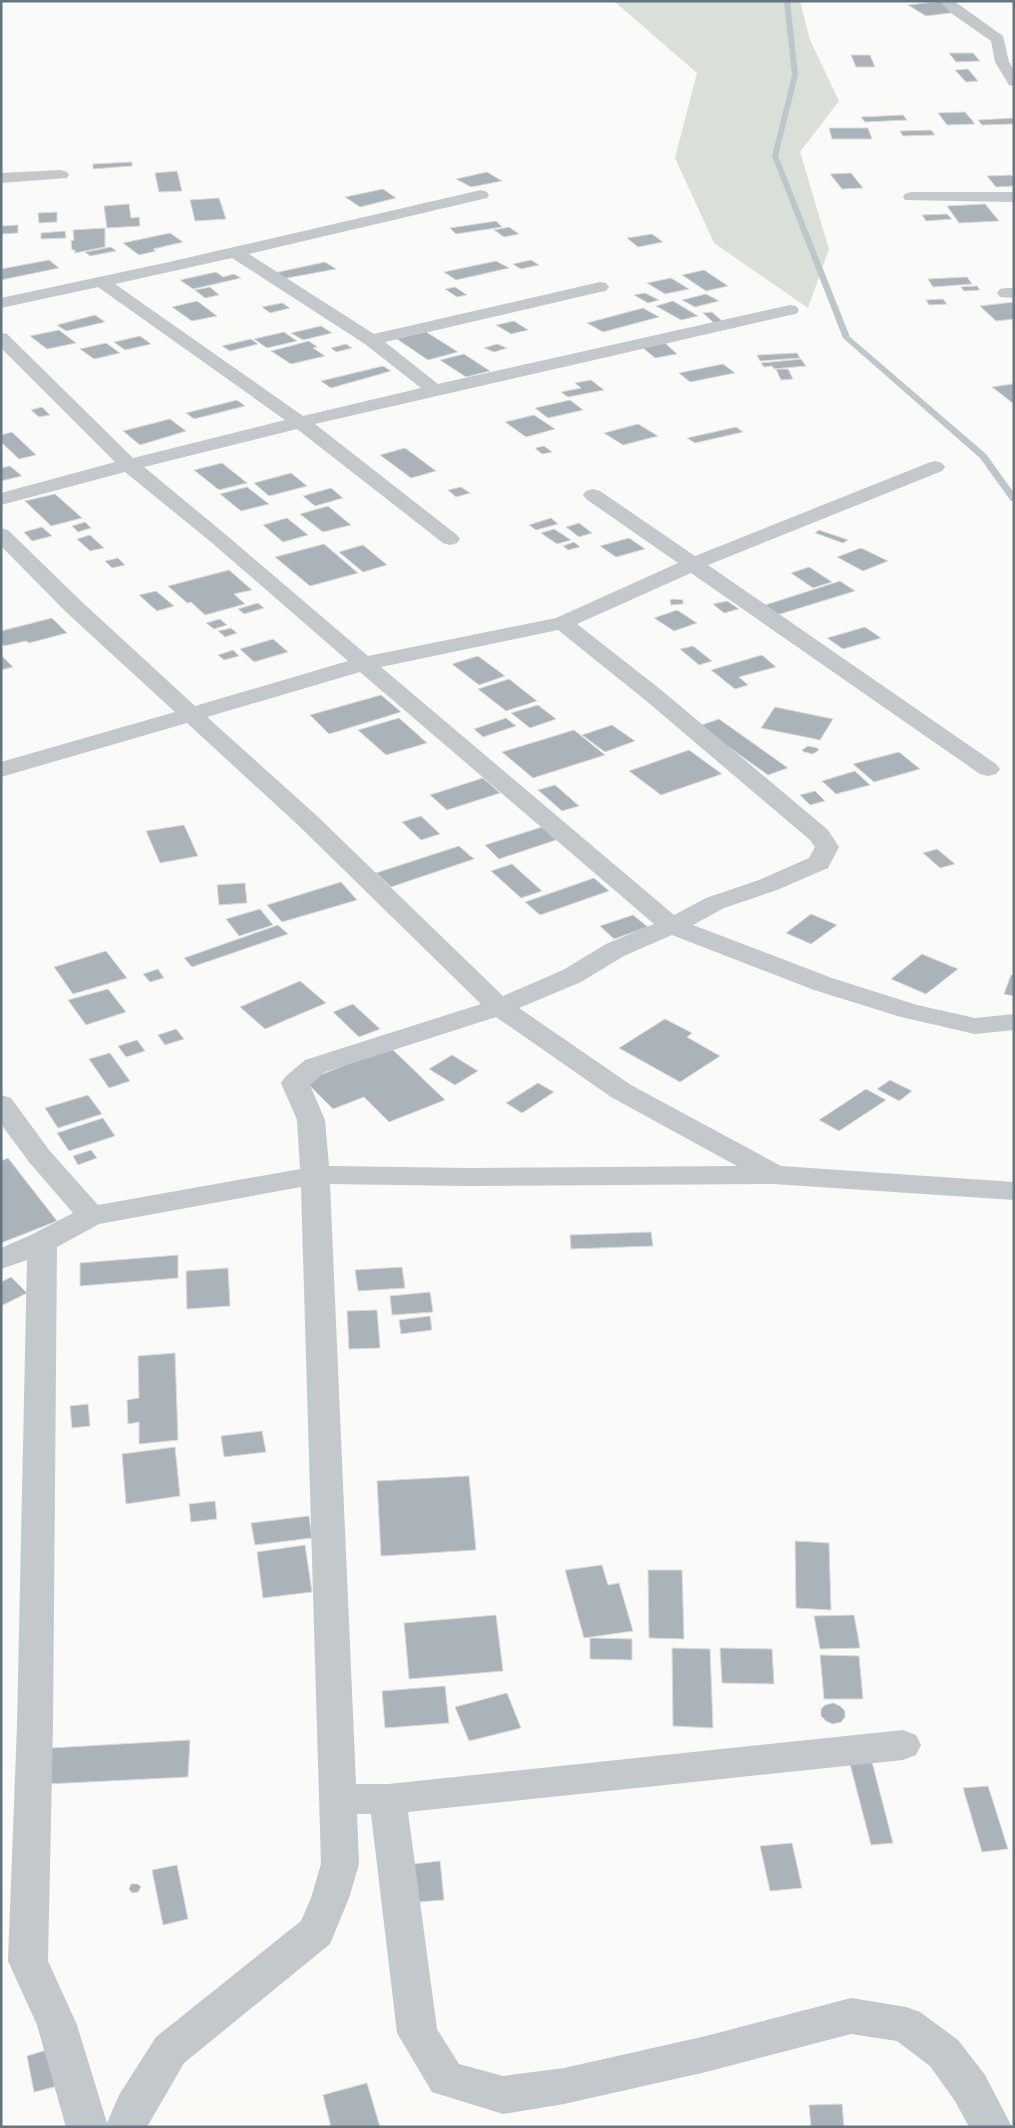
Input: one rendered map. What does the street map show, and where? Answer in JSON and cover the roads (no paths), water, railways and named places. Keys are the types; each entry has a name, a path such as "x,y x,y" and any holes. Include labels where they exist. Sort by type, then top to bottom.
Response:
{"street":[{"path":"946,1 998,39 1014,82"},
{"path":"998,39 1014,37"},
{"path":"1,178 61,175"},
{"path":"1,303 400,215 481,195"},
{"path":"910,197 1014,197"},
{"path":"233,251 371,340 436,391"},
{"path":"102,282 300,422 450,539"},
{"path":"371,340 600,287"},
{"path":"1,499 128,464 300,422 790,310"},
{"path":"1,338 128,464 218,538 362,664 672,926 824,984 910,1011 975,1026 1014,1022"},
{"path":"4,765 362,664 562,623 691,564 934,467"},
{"path":"593,495 988,769"},
{"path":"1,534 74,607 307,820 499,1007 621,1090 774,1175"},
{"path":"126,2127 134,2108 170,2050 316,1932 330,1898 340,1864 316,1175 311,1120 296,1083 315,1066 499,1007 572,976 615,950 672,926 715,903 768,885 819,863 827,847 819,835 652,694 562,623"},
{"path":"1,1104 39,1156 91,1216"},
{"path":"1,1259 42,1242 91,1216 316,1175 478,1177 774,1175 1014,1191"},
{"path":"42,1242 35,1725 28,1961 57,2024 88,2127"},
{"path":"337,1799 388,1799 903,1745"},
{"path":"388,1799 417,2033 446,2079 503,2095 564,2086 706,2054 851,2016 906,2025 944,2053 970,2088 991,2127"}],"waterway":[{"path":"787,1 795,75 775,156 847,338 983,456 1014,499"}]}
